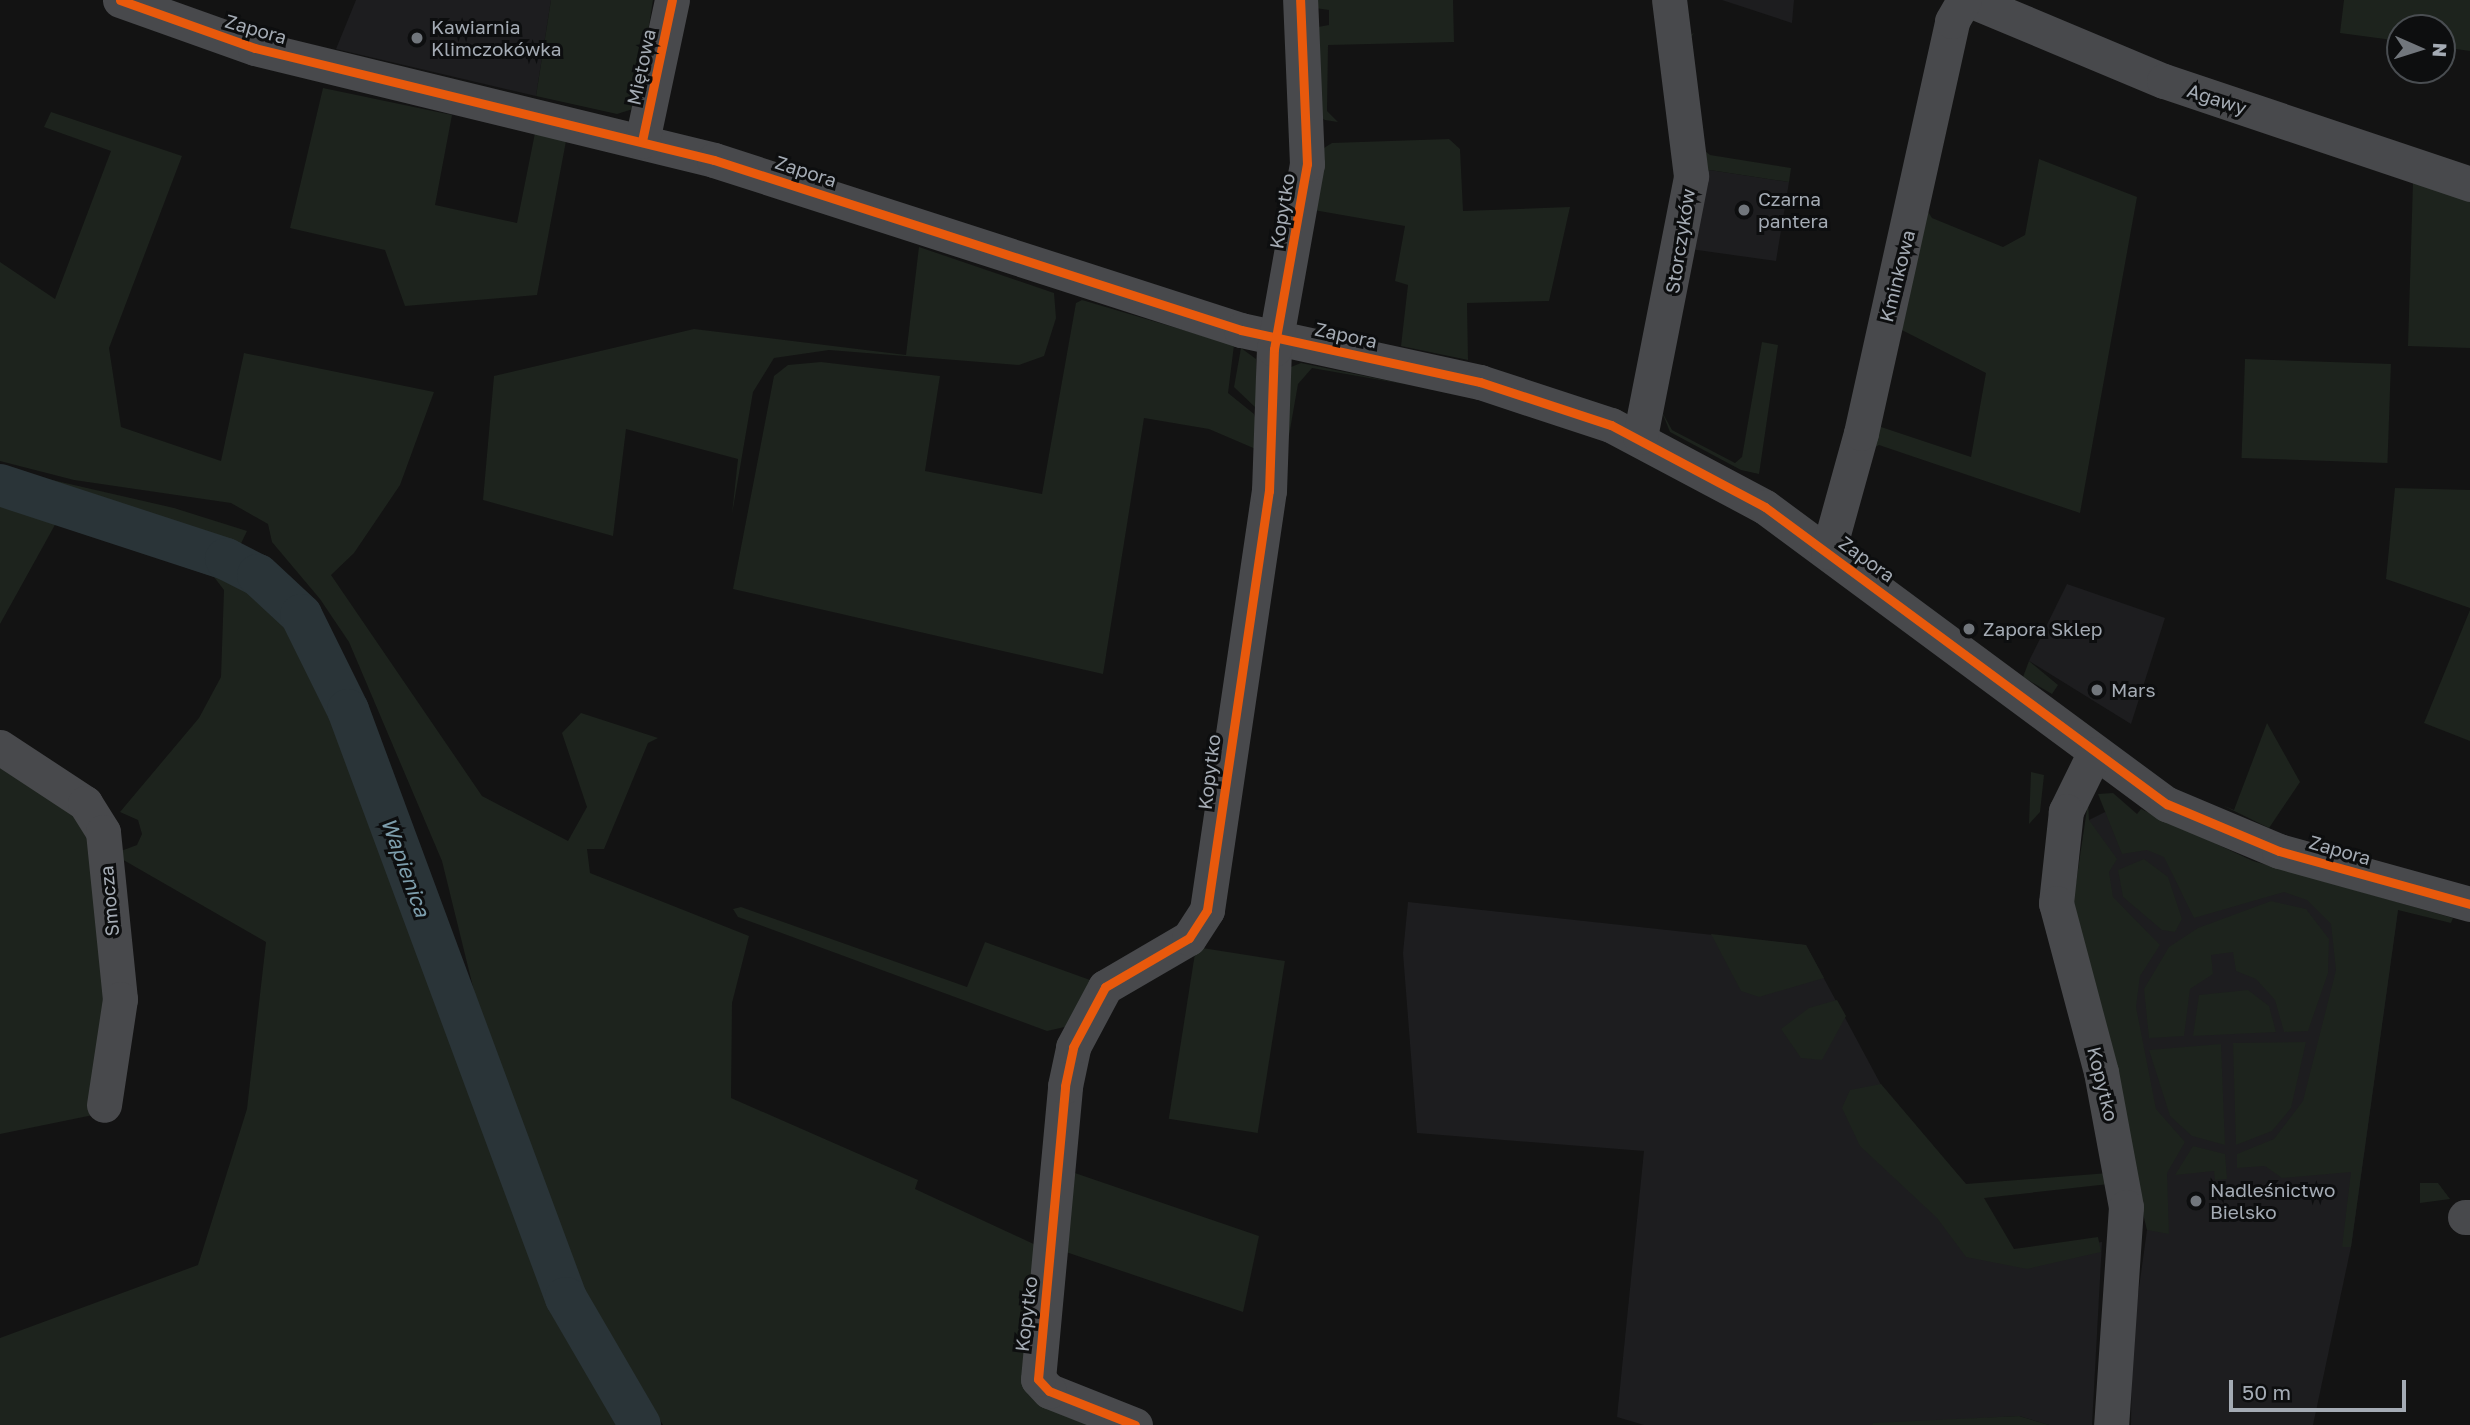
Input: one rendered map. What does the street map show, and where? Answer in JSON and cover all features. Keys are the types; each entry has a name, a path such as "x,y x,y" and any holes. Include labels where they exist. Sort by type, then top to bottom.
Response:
{"street":[{"name":"Zapora","path":"120,0 255,48 642,141 1275,338 1516,391 1640,437 1724,481 1828,552 2094,754 2151,794 2241,838 2470,904"},
{"name":"Miętowa","path":"642,141 671,0"},
{"name":"Kopytko","path":"1136,1425 1049,1391 1038,1379 1065,1086 1073,1047 1105,987 1189,938 1207,911 1270,478 1275,338 1307,164 1300,0"},
{"name":"Storczyków","path":"1640,437 1689,200 1688,138 1670,0"},
{"name":"Kminkowa","path":"1828,552 1861,433 1952,21 1964,0"},
{"name":"Agawy","path":"1970,0 2164,81 2470,184"},
{"name":"Smocza","path":"0,747 85,803 103,832 120,999 104,1105"},
{"name":"Kopytko","path":"2094,754 2066,811 2056,903 2101,1072 2126,1207 2110,1425"}],"shaded area":[{"path":"356,0 551,0 536,96 336,49"},
{"path":"551,0 653,0 636,108 617,114 536,96"},
{"path":"1311,0 1453,0 1454,42 1328,45 1327,111 1338,122 1325,120 1320,117 1318,27 1329,25 1329,10 1315,8"},
{"path":"1722,0 1794,0 1792,23"},
{"path":"2344,0 2470,0 2470,51 2456,49 2456,14 2386,14 2386,39 2340,33"},
{"path":"1963,16 1975,20 1966,26 1925,207 1932,218 2003,247 2025,235 2039,159 2137,197 2080,513 1879,445 1866,452 1872,424 1971,457 1986,373 1896,327"},
{"path":"1694,33 1687,43 1699,146 1710,155 1791,168 1789,182 1710,170 1701,175 1686,37"},
{"path":"323,88 452,115 435,205 494,218 517,223 535,133 566,141 537,295 405,306 385,250 290,228"},
{"path":"51,112 182,156 109,348 121,427 221,461 244,353 434,392 400,485 354,553 331,575 482,796 568,841 587,807 562,733 581,713 658,738 648,743 604,849 587,849 590,873 749,936 732,1003 731,1098 918,1180 915,1189 1040,1247 1028,1365 1109,1425 663,1425 585,1291 489,1052 442,861 349,642 320,599 272,542 268,524 231,503 74,480 0,461 0,262 55,299 111,151 44,127"},
{"path":"1449,139 1460,149 1463,211 1570,207 1549,301 1467,303 1468,360 1401,346 1408,285 1395,281 1405,226 1308,209 1319,151 1332,143"},
{"path":"1710,170 1789,182 1776,261 1690,249 1701,175"},
{"path":"2413,182 2470,200 2470,348 2408,346"},
{"path":"919,247 1054,293 1056,318 1044,356 1019,365 829,350 774,358 753,392 732,514 738,459 626,429 613,536 483,500 494,376 694,329 906,355"},
{"path":"1082,300 1234,345 1228,393 1254,414 1265,453 1209,429 1144,418 1103,674 733,589 774,376 788,365 821,362 940,376 925,471 1042,494 1076,303"},
{"path":"1762,342 1778,345 1759,474 1741,470 1670,432 1662,412 1672,430 1735,463 1742,457"},
{"path":"1241,348 1256,359 1257,409 1234,387"},
{"path":"2245,359 2391,364 2387,463 2242,458"},
{"path":"1301,363 1409,385 1312,368 1298,384 1270,544 1291,367"},
{"path":"0,468 174,508 247,531 236,554"},
{"path":"2395,488 2470,490 2470,608 2386,579"},
{"path":"0,498 230,570 290,618 352,746 550,1293 627,1425 0,1425 0,1338 198,1265 247,1109 266,942 113,854 137,845 142,834 138,820 120,812 199,718 221,677 224,590 214,577 56,523 0,624"},
{"path":"2067,584 2165,618 2131,724 2029,661"},
{"path":"2470,610 2470,741 2424,723"},
{"path":"2029,661 2058,685 2052,694 2023,677"},
{"path":"2267,723 2300,782 2269,828 2222,805 2234,810"},
{"path":"0,754 90,828 113,976 98,1114 0,1134"},
{"path":"2031,772 2044,775 2040,812 2029,824"},
{"path":"2113,793 2137,814 2141,809 2253,861 2453,918 2451,923 2398,910 2351,1247 2342,1247 2351,1172 2282,1178 2265,1166 2237,1168 2237,1154 2274,1139 2303,1101 2336,970 2331,924 2307,900 2284,892 2194,918 2164,857 2147,850 2122,854 2098,794"},
{"path":"2088,802 2089,820 2117,859 2109,872 2113,897 2160,945 2140,976 2136,1007 2156,1109 2185,1142 2167,1173 2169,1234 2147,1230 2071,917"},
{"path":"2105,812 2398,910 2351,1247 2313,1425 2131,1425 2132,1338 2147,1230 2089,820"},
{"path":"2144,859 2168,877 2182,919 2175,932 2162,930 2123,897 2118,870"},
{"path":"2271,901 2306,909 2329,939 2328,973 2308,1031 2284,1032 2275,1000 2256,979 2236,971 2233,952 2211,955 2213,974 2190,989 2184,1036 2149,1038 2144,989 2169,947 2198,928"},
{"path":"1408,902 1806,945 1887,1096 1966,1184 2014,1254 2102,1242 2092,1425 2049,1425 2019,1416 1872,1425 1644,1425 1617,1417 1644,1151 1417,1133 1403,953"},
{"path":"741,907 967,987 985,942 1090,980 1069,1026 1047,1031 738,917 733,909"},
{"path":"1711,934 1806,945 1824,978 1759,997 1741,991"},
{"path":"1196,947 1285,961 1258,1133 1169,1119"},
{"path":"2248,990 2269,1006 2276,1032 2193,1036 2199,995"},
{"path":"1837,1000 1846,1016 1822,1060 1801,1058 1781,1029 1809,1008"},
{"path":"2306,1042 2291,1108 2272,1131 2236,1145 2233,1043"},
{"path":"2221,1044 2225,1145 2192,1136 2170,1116 2149,1050"},
{"path":"1881,1084 1966,1184 2109,1173 2109,1184 1984,1198 2014,1249 2098,1237 2101,1252 2027,1269 1966,1257 1937,1218 1860,1146 1842,1108 1850,1090"},
{"path":"2193,1146 2225,1154 2227,1179 2215,1180 2214,1171 2175,1175"},
{"path":"1069,1171 1259,1236 1243,1312 1063,1251"},
{"path":"2420,1183 2438,1183 2450,1199 2420,1203"},
{"path":"2019,1416 2049,1425 1872,1425 1873,1423"}],"waterway":[{"name":"Wapienica","path":"0,485 226,559 258,575 301,615 348,710 566,1298 640,1425"}],"cycle path":[{"path":"120,0 255,48 714,160 1241,330 1480,382 1611,425 1765,507 2167,804 2279,851 2470,904"},
{"path":"642,141 672,0"},
{"path":"1135,1425 1049,1391 1038,1379 1065,1086 1073,1047 1105,987 1189,938 1207,910 1269,491 1274,349 1307,164 1300,0"}],"place":[{"name":"Kawiarnia Klimczokówka","path":"417,38"},
{"name":"Czarna pantera","path":"1744,210"},
{"name":"Zapora Sklep","path":"1969,629"},
{"name":"Mars","path":"2097,690"},
{"name":"Nadleśnictwo Bielsko","path":"2196,1201"}]}
